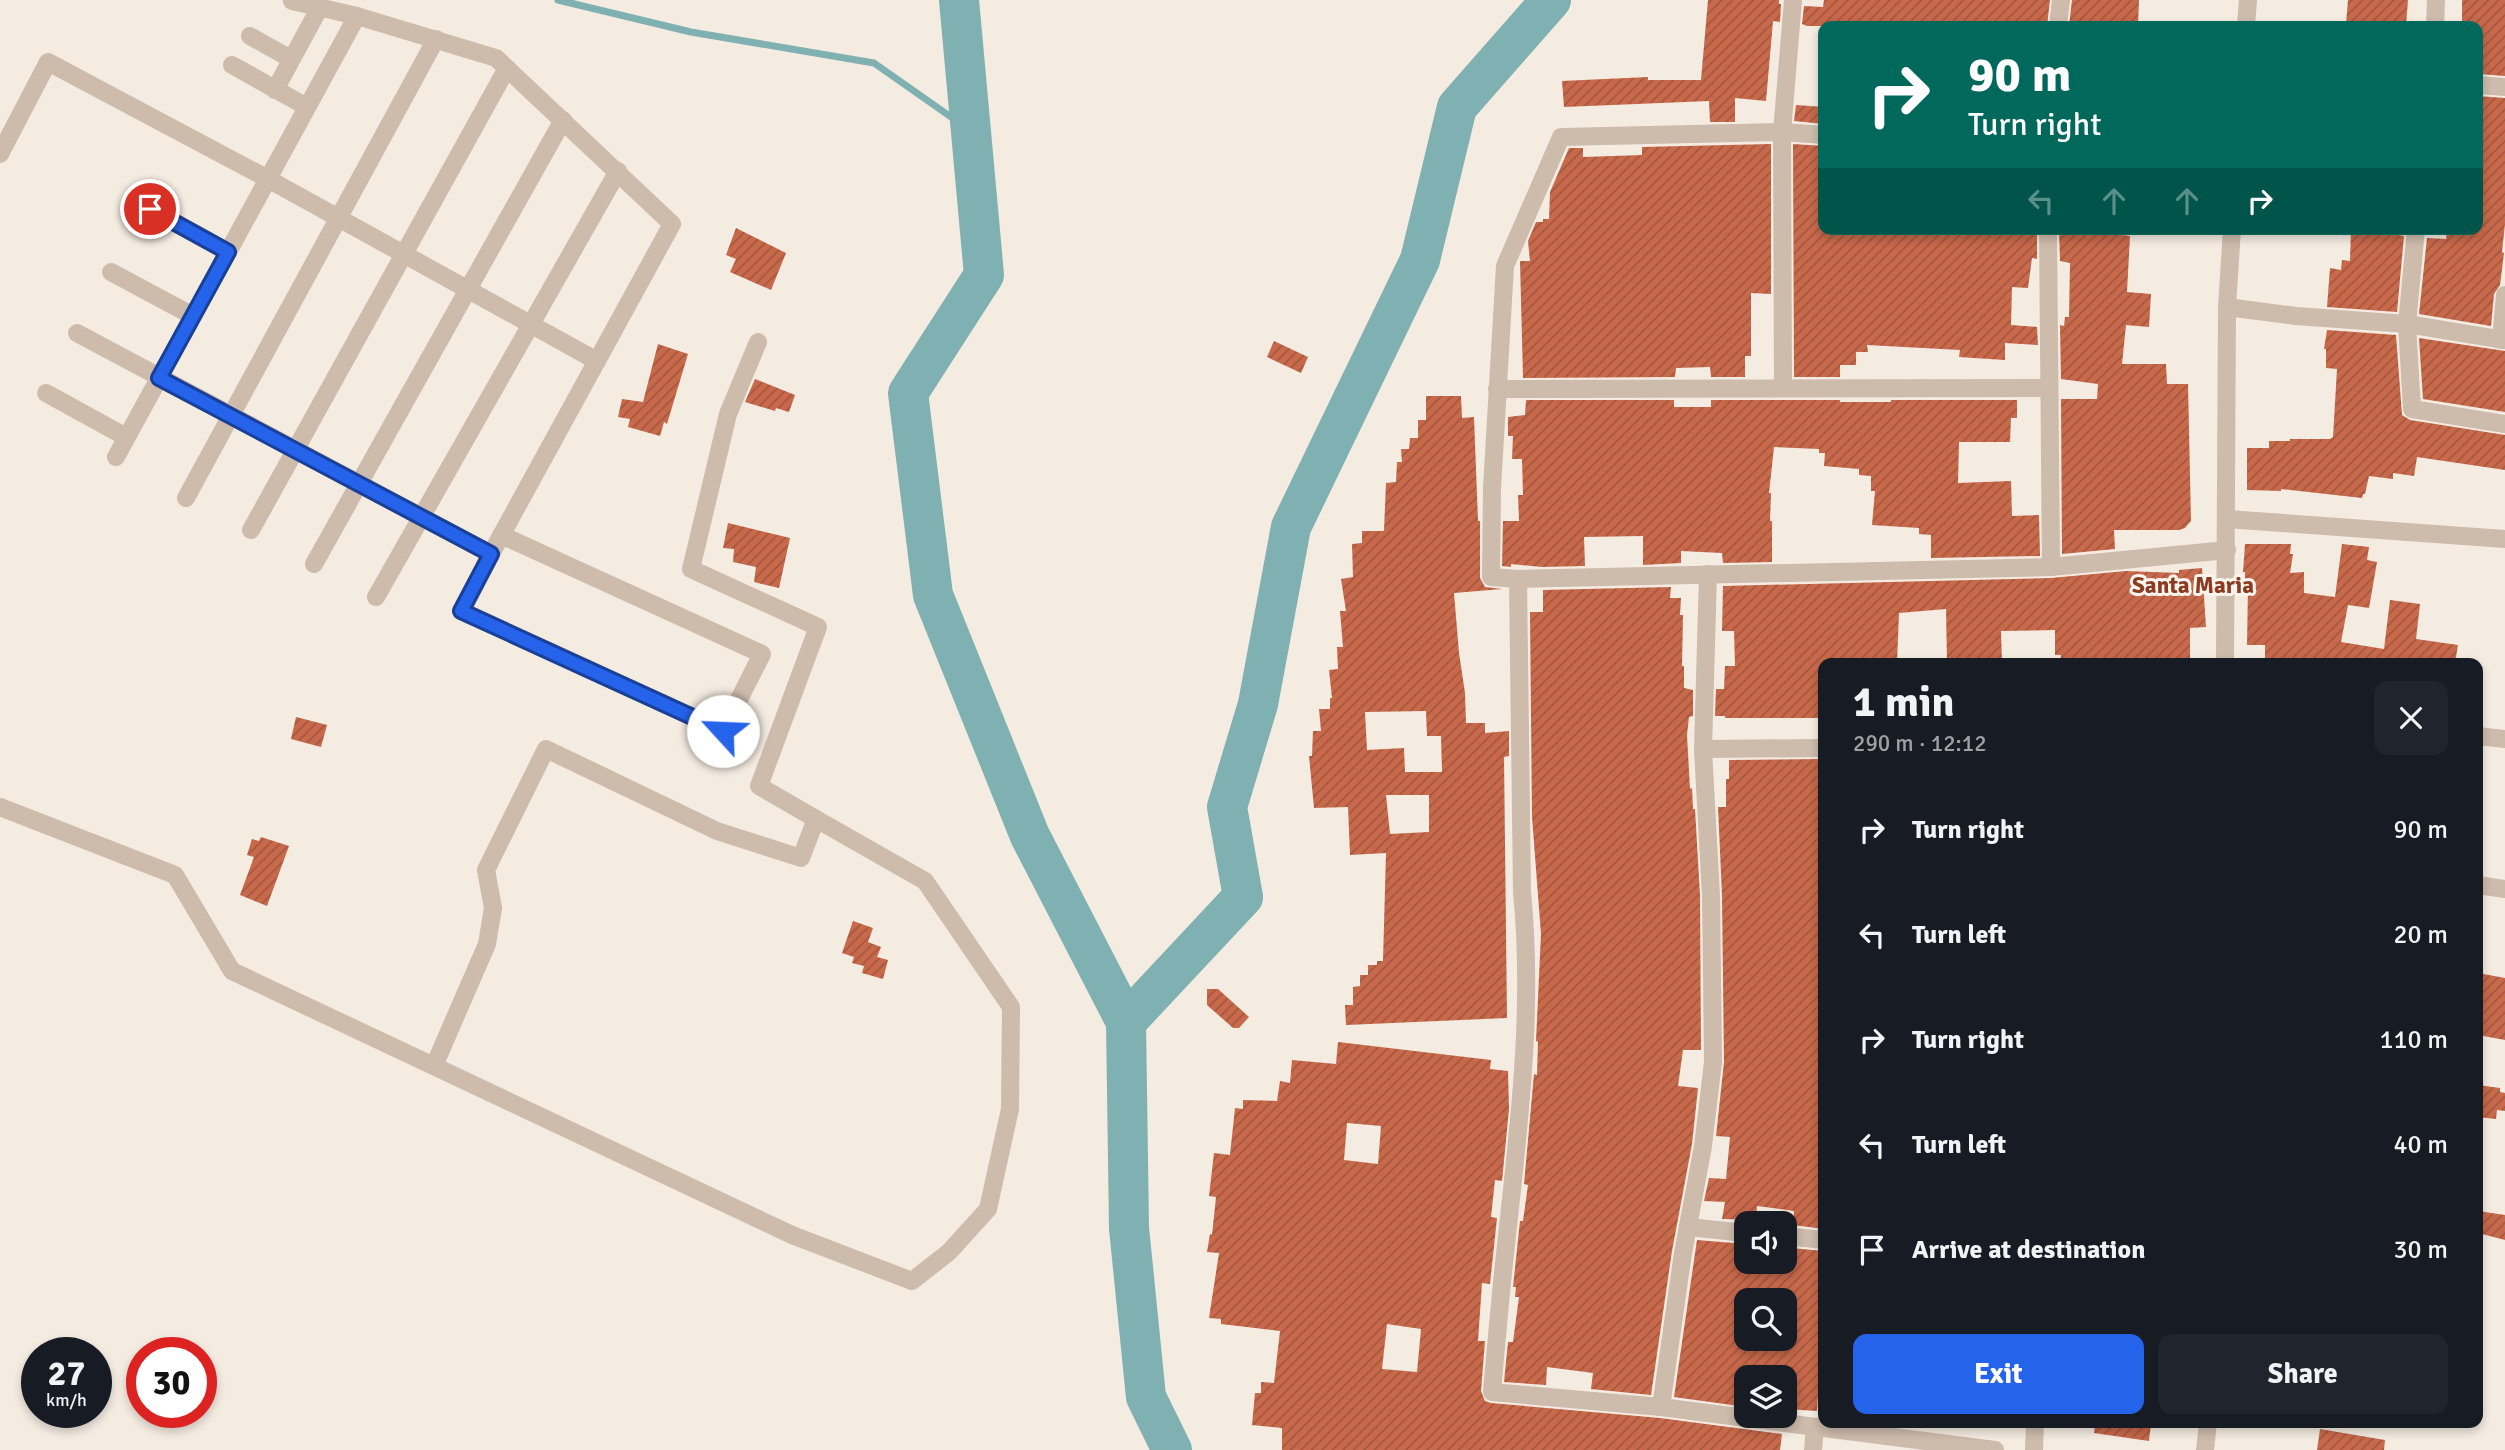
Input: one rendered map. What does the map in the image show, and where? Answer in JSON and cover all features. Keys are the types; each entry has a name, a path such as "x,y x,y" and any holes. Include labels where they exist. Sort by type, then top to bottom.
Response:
{"street":[{"path":"1783,388 1783,132 1793,0"},
{"path":"2059,21 2061,0"},
{"path":"2246,21 2248,0"},
{"path":"2435,21 2436,0"},
{"path":"292,1 357,16 496,58 672,224 501,535 461,611 723,731 762,654 501,535"},
{"path":"275,90 320,7"},
{"path":"116,457 357,16"},
{"path":"250,36 291,59"},
{"path":"187,498 436,39"},
{"path":"0,154 48,62 268,179 597,361"},
{"path":"232,65 307,107"},
{"path":"251,530 507,68"},
{"path":"2483,85 2505,87"},
{"path":"314,564 563,120"},
{"path":"1818,135 1783,132 1561,137 1505,266 1497,388 1491,577 1518,579 2051,566 2227,550"},
{"path":"376,597 618,172"},
{"path":"150,209 228,252"},
{"path":"2048,235 2051,566"},
{"path":"2225,658 2227,307 2232,235"},
{"path":"2415,235 2407,324 2412,409 2505,424"},
{"path":"111,272 193,316"},
{"path":"2227,307 2296,316 2407,324 2503,340 2505,295"},
{"path":"77,333 491,554"},
{"path":"0,807 175,875 232,971 792,1235 912,1281 949,1252 988,1209 1010,1109 1011,1007 925,881 759,786 818,627 691,569 728,414 758,342"},
{"path":"1497,388 2048,388"},
{"path":"46,393 126,437"},
{"path":"2227,519 2505,539"},
{"path":"1661,1407 1703,1146 1713,1062 1711,896 1703,749 1708,574"},
{"path":"1518,579 1522,892 1527,940 1525,1031 1518,1148 1492,1392 1661,1407 1818,1427"},
{"path":"2483,737 2505,739"},
{"path":"1703,749 1818,748"},
{"path":"434,1066 487,944 493,908 486,870 546,749 717,831 802,858 816,819"},
{"path":"2483,886 2505,888"},
{"path":"1688,1227 1734,1232"},
{"path":"1797,1237 1818,1239"},
{"path":"1813,1450 1815,1427"},
{"path":"1823,1428 1995,1450"},
{"path":"2034,1450 2035,1428"},
{"path":"2205,1450 2207,1428"}],"building":[{"path":"1708,0 1779,0 1780,22 1773,21 1766,101 1735,98 1735,122 1710,122 1709,101 1564,107 1562,81 1648,77 1648,80 1701,80"},
{"path":"1824,0 2050,0 2048,21 1818,21 1818,26 1802,24 1804,6 1823,7"},
{"path":"2072,0 2139,0 2138,21 2070,21"},
{"path":"2348,0 2408,0 2406,21 2346,21"},
{"path":"2462,0 2505,0 2505,76 2483,74 2483,21 2462,21"},
{"path":"2483,96 2505,98 2504,253 2500,285 2494,294 2491,326 2419,314 2427,238 2446,239 2446,235 2483,235"},
{"path":"1796,105 1818,107 1818,123 1794,121"},
{"path":"1771,144 1771,294 1751,293 1751,356 1745,356 1745,377 1711,377 1710,367 1676,368 1675,377 1523,378 1520,261 1530,261 1528,241 1536,222 1549,219 1550,192 1569,148 1583,148 1583,157 1642,155 1642,147"},
{"path":"1793,144 1818,146 1818,235 2037,235 2037,259 2032,258 2028,288 2012,287 2011,325 2037,327 2038,345 2005,343 2005,360 1959,357 1960,350 1867,345 1868,352 1856,352 1856,365 1840,365 1840,377 1794,377"},
{"path":"736,228 786,253 771,290 730,272 736,259 726,255"},
{"path":"2059,235 2130,236 2127,292 2151,294 2149,327 2126,325 2122,364 2166,364 2167,384 2188,384 2191,521 2185,528 2114,530 2115,549 2062,554 2061,399 2097,399 2098,384 2061,379 2060,325 2064,326 2065,317 2069,317 2070,263 2060,261"},
{"path":"2351,235 2404,236 2397,312 2327,307 2330,268 2341,270 2342,260 2350,261"},
{"path":"2327,330 2396,335 2402,415 2410,420 2505,435 2505,470 2417,457 2414,476 2393,473 2393,479 2369,476 2362,498 2281,489 2247,490 2247,448 2269,448 2269,441 2333,437 2337,369 2326,368 2324,349"},
{"path":"2419,338 2505,351 2505,412 2423,399"},
{"path":"1274,341 1308,357 1301,373 1267,357"},
{"path":"658,344 688,354 667,424 664,422 660,436 628,427 630,419 618,417 622,399 643,402"},
{"path":"755,379 795,395 789,412 776,408 775,411 745,402"},
{"path":"1426,396 1461,396 1462,418 1474,417 1480,521 1480,578 1485,587 1502,589 1454,593 1466,723 1485,723 1485,733 1509,731 1509,756 1504,757 1507,1018 1346,1025 1345,1005 1353,1005 1353,987 1360,986 1360,975 1368,975 1368,965 1377,965 1377,961 1383,961 1386,853 1350,855 1348,807 1314,808 1309,756 1312,756 1313,731 1321,731 1319,709 1330,709 1332,698 1329,670 1338,669 1337,647 1343,647 1340,611 1346,611 1341,579 1353,577 1352,544 1362,543 1362,531 1384,531 1386,483 1396,482 1397,462 1402,462 1401,449 1409,449 1410,438 1418,438 1418,420 1426,420","holes":["1426,711 1427,736 1441,736 1442,772 1405,772 1404,748 1367,750 1365,712","1386,795 1429,795 1429,832 1390,834"]},
{"path":"1526,400 1674,400 1674,407 1711,407 1711,400 2017,400 2017,418 2011,418 2010,442 1959,442 1958,483 2011,481 2012,516 2039,515 2040,556 1931,558 1931,535 1919,534 1919,528 1872,525 1875,491 1871,491 1871,476 1859,475 1859,469 1824,466 1825,453 1819,453 1819,449 1774,447 1769,493 1772,562 1723,563 1722,553 1681,551 1681,563 1643,565 1643,536 1584,537 1585,566 1502,566 1503,521 1519,521 1518,495 1523,495 1522,459 1512,459 1513,436 1508,436 1508,417 1525,415"},
{"path":"728,523 790,538 779,588 754,582 756,567 733,562 734,549 723,548"},
{"path":"2245,544 2291,544 2290,554 2293,554 2290,573 2304,572 2304,593 2335,597 2342,544 2369,547 2367,560 2377,562 2369,608 2348,605 2341,642 2384,649 2390,600 2420,604 2416,639 2458,645 2456,658 2265,658 2265,645 2247,645 2248,586 2245,586"},
{"path":"2202,568 2206,627 2190,628 2190,658 2061,658 2061,655 2055,655 2055,630 2001,631 2002,658 1947,658 1946,609 1899,613 1897,658 1818,658 1818,718 1715,716 1716,689 1724,689 1725,666 1735,666 1734,631 1722,631 1723,586 2051,578 2126,571 2179,573 2179,570"},
{"path":"1671,587 1670,598 1681,598 1684,688 1693,690 1693,716 1689,717 1687,735 1700,896 1701,1050 1683,1050 1678,1086 1698,1088 1692,1144 1672,1251 1651,1395 1591,1389 1593,1373 1547,1367 1546,1385 1504,1382 1508,1342 1513,1342 1519,1297 1515,1297 1516,1287 1513,1287 1520,1221 1523,1221 1528,1185 1524,1184 1534,1074 1537,1075 1541,934 1532,817 1530,612 1543,612 1543,590"},
{"path":"296,717 327,725 321,747 291,739"},
{"path":"1818,759 1818,1228 1797,1226 1797,1211 1757,1206 1757,1211 1734,1211 1734,1219 1722,1219 1725,1202 1704,1201 1709,1178 1726,1179 1730,1137 1716,1136 1724,1062 1718,807 1726,807 1726,779 1729,779 1729,760"},
{"path":"261,837 289,846 267,906 240,895 254,857 247,855 252,839 259,841"},
{"path":"853,921 873,928 868,942 881,947 877,957 888,960 883,979 862,973 864,966 852,963 854,957 842,953"},
{"path":"2483,974 2505,978 2505,1040 2483,1036"},
{"path":"1207,989 1218,989 1249,1017 1239,1028 1233,1028 1207,1005"},
{"path":"1338,1042 1491,1060 1490,1069 1508,1071 1509,1109 1502,1181 1495,1180 1491,1217 1497,1218 1490,1284 1482,1283 1478,1341 1485,1341 1481,1391 1485,1401 1660,1418 1782,1434 1780,1450 1282,1450 1282,1428 1252,1425 1255,1393 1261,1393 1261,1382 1274,1383 1280,1331 1221,1324 1221,1319 1209,1318 1219,1253 1207,1252 1210,1234 1212,1235 1216,1197 1209,1196 1214,1153 1230,1155 1235,1108 1243,1109 1243,1100 1277,1101 1280,1081 1290,1083 1292,1060 1336,1064","holes":["1347,1123 1381,1126 1378,1164 1344,1160","1387,1324 1421,1329 1417,1372 1382,1369"]},
{"path":"2483,1086 2500,1088 2500,1092 2505,1093 2505,1111 2497,1110 2496,1119 2483,1118"},
{"path":"2483,1212 2505,1215 2505,1240 2483,1234"},
{"path":"1697,1240 1734,1243 1734,1274 1797,1274 1797,1249 1818,1250 1817,1411 1797,1410 1797,1365 1734,1365 1734,1405 1674,1397"},
{"path":"2094,1428 2150,1428 2149,1441 2094,1433"},
{"path":"2320,1429 2385,1440 2384,1450 2317,1450"}],"waterway":[{"path":"558,0 691,32 874,63 971,131"},
{"path":"959,0 984,275 908,393 933,595 1030,836 1126,1022 1129,1228 1146,1397 1172,1450"},
{"path":"1126,1022 1243,897 1227,807 1258,704 1291,527 1420,260 1457,107 1551,0"}],"district":[{"name":"Santa Maria","path":"2193,585"}],"route":[{"path":"150,209 228,252 159,378 491,554 461,611 723,731"}]}
